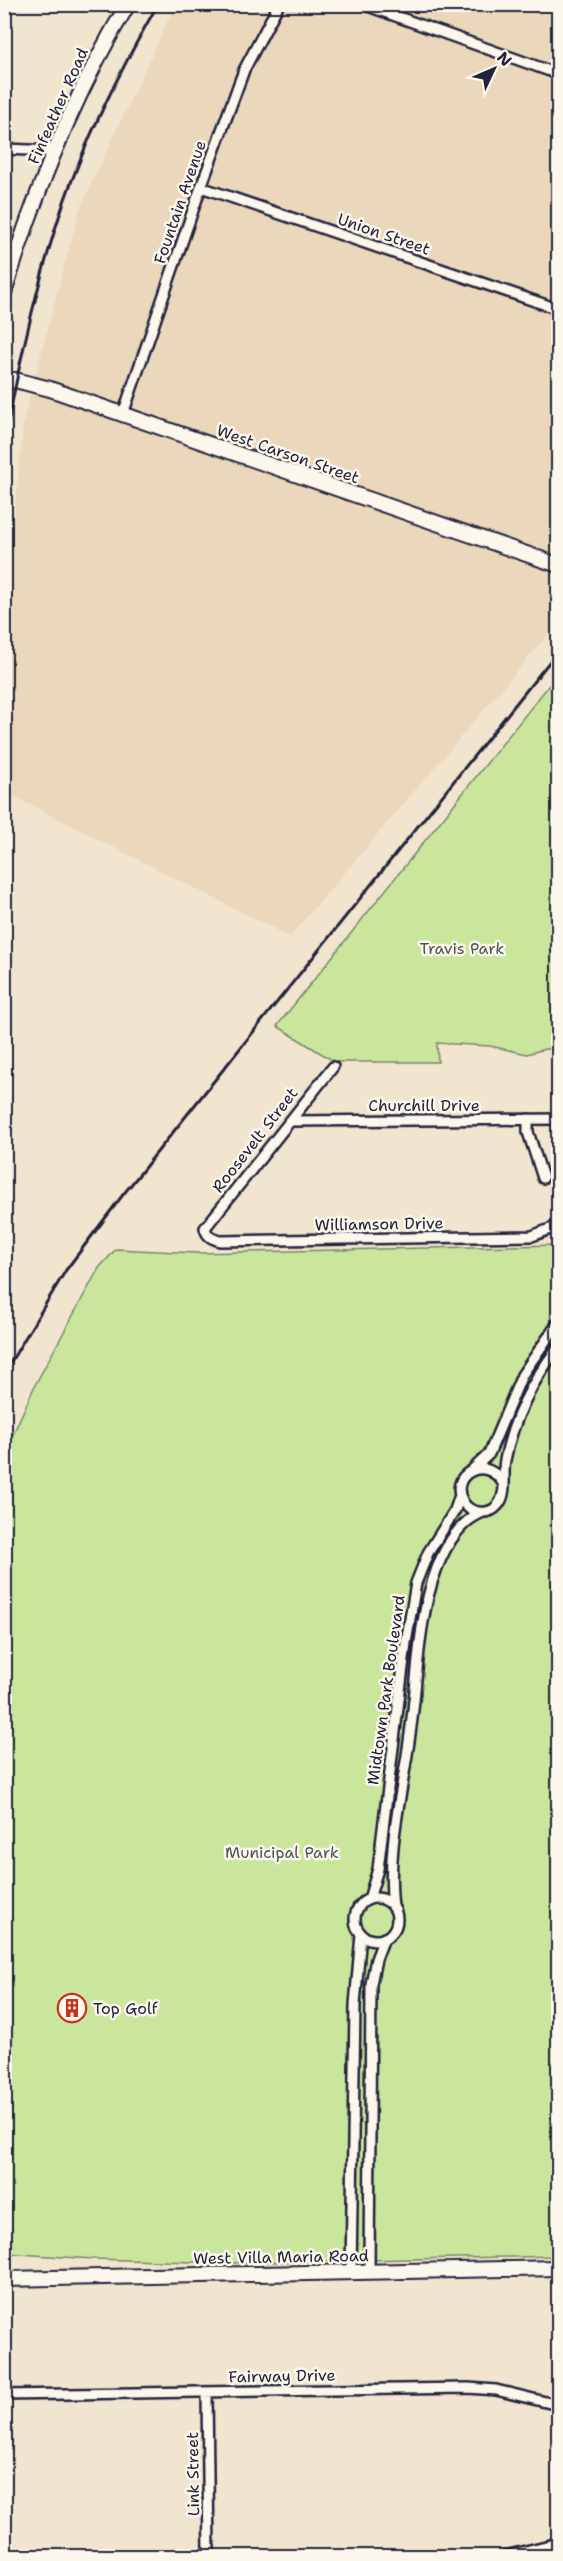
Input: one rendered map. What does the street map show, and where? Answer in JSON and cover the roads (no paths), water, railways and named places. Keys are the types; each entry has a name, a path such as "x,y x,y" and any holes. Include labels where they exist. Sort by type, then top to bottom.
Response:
{"street":[{"name":"Finfeather Road","path":"6,285 54,151 108,37 128,4"},
{"name":"Fountain Avenue","path":"123,414 244,70 279,4"},
{"path":"362,4 558,74"},
{"path":"4,149 54,151"},
{"name":"Union Street","path":"201,187 558,309"},
{"name":"West Carson Street","path":"4,382 15,380 30,383 558,566"},
{"name":"Roosevelt Street","path":"206,1233 205,1228 333,1066"},
{"path":"528,1119 528,1132 543,1178"},
{"name":"Churchill Drive","path":"289,1121 558,1119"},
{"name":"Williamson Drive","path":"206,1233 212,1239 220,1241 532,1236 557,1228"},
{"path":"558,1323 522,1375 489,1454 462,1480 460,1495 468,1508 481,1513 488,1512 500,1503 503,1497 505,1460 513,1430 535,1380 558,1348"},
{"path":"472,1470 487,1469 494,1472 502,1483"},
{"name":"Midtown Park Boulevard","path":"369,1899 378,1869 406,1643 416,1584 428,1553 454,1510 460,1495"},
{"name":"Midtown Park Boulevard","path":"393,1907 392,1856 426,1605 438,1566 458,1528 468,1518 481,1513"},
{"path":"382,1898 393,1907 397,1922 392,1933 384,1938 372,1940 361,1934 357,1928 355,1914 358,1908 369,1899 382,1898"},
{"path":"351,2272 355,2005 361,1934"},
{"path":"369,2272 371,1984 376,1959 384,1938"},
{"name":"West Villa Maria Road","path":"4,2279 558,2268"},
{"name":"Fairway Drive","path":"4,2395 468,2388 496,2390 558,2405"},
{"name":"Link Street","path":"207,2392 209,2556"},
{"path":"505,2556 558,2543"}],"railway":[{"path":"4,445 29,322 64,202 106,101 158,4"},
{"path":"4,1373 66,1270 122,1196 558,651"}],"place":[{"name":"Top Golf","path":"72,2008"}],"park label":[{"name":"Travis Park","path":"462,948"},
{"name":"Municipal Park","path":"282,1852"}]}
